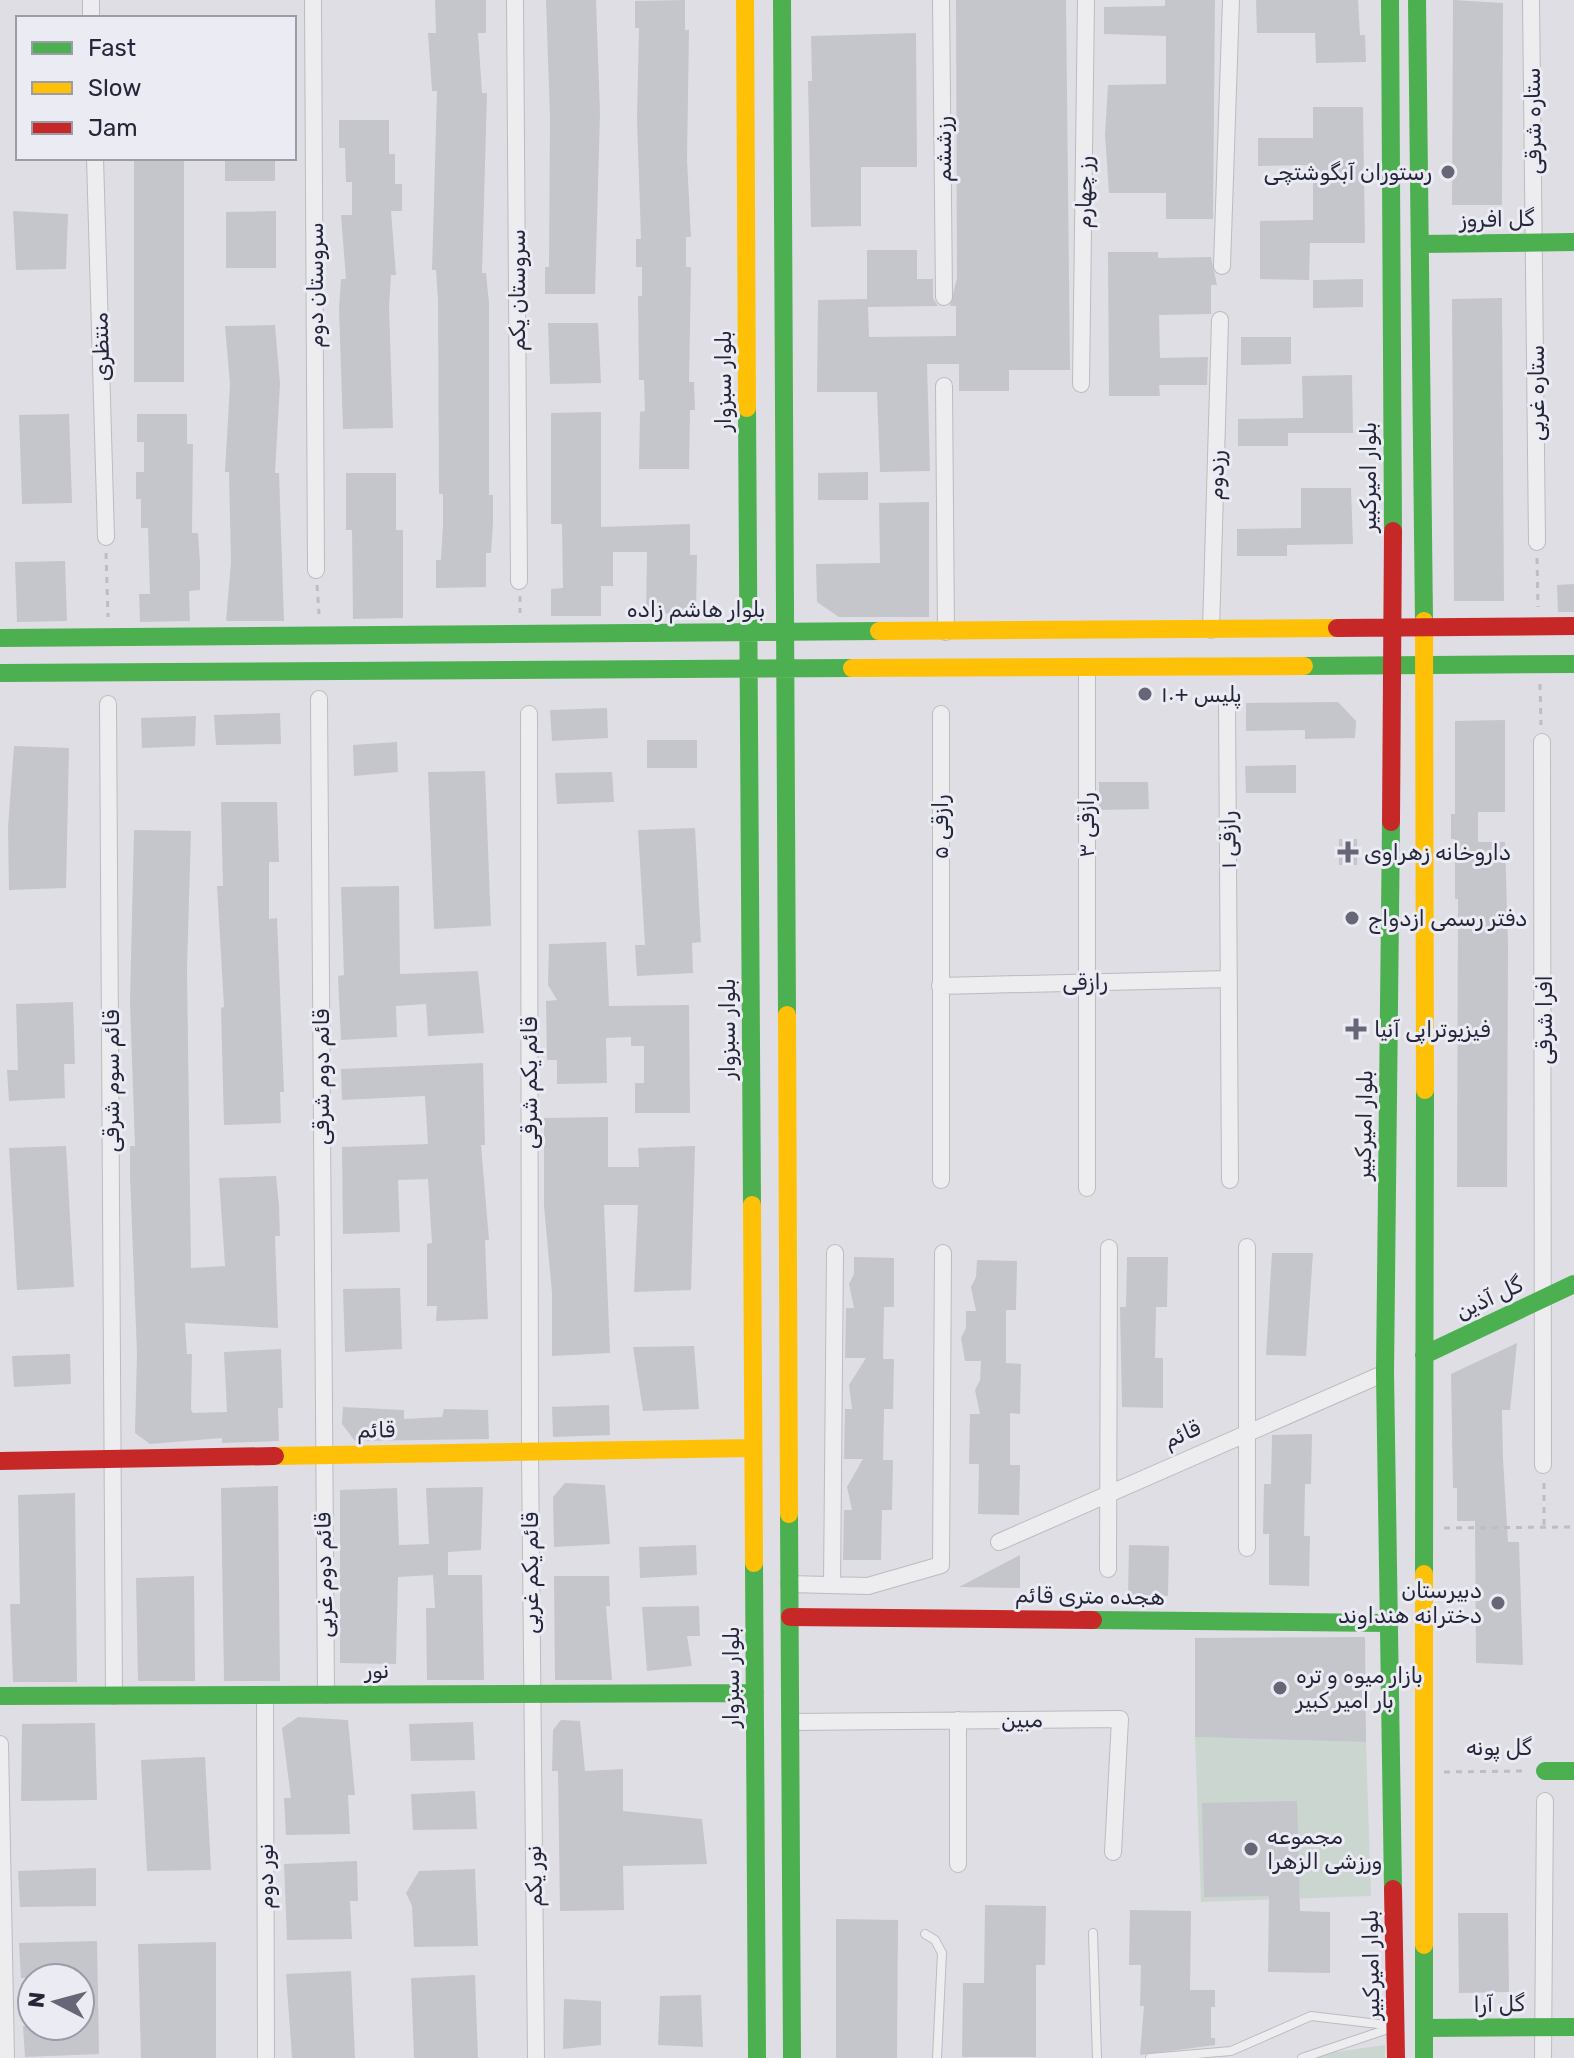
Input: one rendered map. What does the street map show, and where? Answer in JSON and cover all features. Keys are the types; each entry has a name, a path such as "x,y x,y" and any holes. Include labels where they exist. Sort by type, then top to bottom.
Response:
{"street":[{"name":"سروستان دوم","path":"313,0 316,570"},
{"name":"سروستان یکم","path":"515,0 519,581"},
{"name":"بلوار سبزوار","path":"745,0 757,2058"},
{"path":"782,0 792,2058"},
{"name":"رزششم","path":"941,0 944,297"},
{"name":"رز چهارم","path":"1081,384 1086,0"},
{"path":"1222,266 1231,0"},
{"name":"بلوار امیرکبیر","path":"1390,0 1393,667 1385,1373 1396,2058"},
{"path":"1417,0 1425,666 1424,2058"},
{"name":"ستاره شرقی","path":"1531,0 1536,243"},
{"name":"منتظری","path":"95,160 106,537"},
{"name":"گل افروز","path":"1421,244 1574,242"},
{"name":"ستاره غربی","path":"1536,243 1537,542"},
{"name":"رزدوم","path":"1211,630 1220,320"},
{"path":"944,386 946,632"},
{"name":"بلوار هاشم زاده","path":"0,638 1574,626"},
{"path":"0,673 1574,664"},
{"name":"رازقی ۳","path":"1087,668 1087,1188"},
{"name":"قائم دوم شرقی","path":"319,699 323,1455"},
{"name":"رازقی ۱","path":"1227,701 1230,1180"},
{"name":"قائم سوم شرقی","path":"108,704 114,1696"},
{"name":"قائم یکم شرقی","path":"529,714 530,1452"},
{"name":"رازقی ۵","path":"941,714 941,1180"},
{"name":"افرا شرقی","path":"1542,742 1546,1297 1543,1465"},
{"name":"رازقی","path":"940,986 1229,979"},
{"path":"1247,1247 1247,1548"},
{"path":"1108,1569 1109,1248"},
{"path":"832,1585 835,1253"},
{"path":"789,1584 868,1586 941,1565 943,1253"},
{"name":"گل آذین","path":"1424,1355 1574,1284"},
{"name":"قائم","path":"999,1542 1385,1373"},
{"name":"قائم","path":"0,1461 753,1448"},
{"name":"قائم یکم غربی","path":"530,1452 531,1694"},
{"name":"قائم دوم غربی","path":"323,1455 326,1695"},
{"name":"هجده متری قائم","path":"790,1617 1389,1623"},
{"name":"نور","path":"0,1696 755,1693"},
{"name":"نور یکم","path":"531,1694 536,2058"},
{"name":"نور دوم","path":"265,1695 266,2058"},
{"name":"مبین","path":"790,1722 1120,1719 1113,1852"},
{"path":"958,1720 958,1864"},
{"path":"0,1744 6,2058"},
{"name":"گل پونه","path":"1545,1771 1574,1771"},
{"path":"1543,2058 1545,1801"},
{"name":"گل آرا","path":"1424,2028 1574,2027"}],"lane":[{"path":"1093,1933 1097,2058"},
{"path":"925,1934 935,1940 942,1953 937,2058"},
{"path":"1150,2058 1231,2051 1311,2016 1396,2026"},
{"path":"1302,2058 1396,2026"}],"path":[{"path":"106,537 109,638"},
{"path":"1537,542 1538,627"},
{"path":"316,570 320,636"},
{"path":"519,581 521,635"},
{"path":"1540,665 1542,742"},
{"path":"1543,1465 1544,1527"},
{"path":"1424,1528 1574,1527"},
{"name":"گل پونه","path":"1424,1772 1545,1771"}],"shaded area":[{"path":"1195,1737 1366,1742 1371,1896 1201,1902"},
{"path":"1385,2045 1385,2058 1317,2058 1328,2053"}],"building":[{"path":"435,0 486,0 486,33 478,33 482,93 487,93 482,273 486,273 489,303 489,495 493,495 491,553 486,553 486,587 436,588 436,560 441,560 443,494 439,494 438,301 436,270 432,270 437,91 432,91 428,33 436,33"},
{"path":"546,0 596,0 600,113 595,294 545,294 545,267 549,267 550,117"},
{"path":"685,0 685,30 689,30 687,160 691,237 686,237 686,267 691,267 689,382 694,382 695,410 690,410 689,469 639,469 640,412 645,411 644,380 639,380 638,296 642,296 642,267 636,267 636,239 641,239 637,119 639,28 635,28 635,1"},
{"path":"956,0 1066,0 1070,370 1009,370 1009,391 959,391 959,364 927,364 930,471 880,472 877,392 817,392 818,300 867,299 867,250 917,250 917,279 933,279 933,298 938,306 868,307 869,337 956,336 956,306 950,306 957,278"},
{"path":"1165,0 1215,0 1213,219 1166,219 1166,193 1109,193 1105,135 1108,85 1166,84 1166,36 1104,34 1104,7 1165,6"},
{"path":"1256,0 1358,0 1360,35 1365,35 1366,62 1316,63 1315,33 1257,33"},
{"path":"1453,0 1503,3 1502,205 1452,205"},
{"path":"916,33 917,167 861,167 861,226 811,227 808,81 812,81 811,36"},
{"path":"1313,107 1363,107 1365,243 1310,243 1309,280 1260,279 1260,221 1313,220 1313,165 1258,166 1258,138 1313,138"},
{"path":"339,120 389,120 389,154 395,154 395,184 402,184 402,211 391,211 396,275 391,275 389,306 393,428 343,429 339,309 341,279 346,279 341,215 352,215 352,182 346,182 345,148 339,148"},
{"path":"134,160 184,160 184,382 134,382"},
{"path":"225,160 275,160 275,181 225,181"},
{"path":"13,211 68,214 66,269 16,270"},
{"path":"276,211 276,268 226,268 226,212"},
{"path":"1108,252 1158,252 1158,258 1211,257 1217,285 1211,285 1211,314 1159,315 1160,358 1208,357 1207,385 1159,385 1160,396 1109,396"},
{"path":"1363,279 1363,307 1313,308 1313,280"},
{"path":"1502,298 1504,601 1454,601 1452,299"},
{"path":"548,323 598,323 601,383 550,384"},
{"path":"275,325 280,384 275,473 279,473 284,621 226,621 231,563 229,472 225,472 230,384 225,326"},
{"path":"1241,337 1291,337 1291,364 1241,365"},
{"path":"1352,375 1353,433 1288,433 1288,446 1238,446 1238,419 1303,418 1302,376"},
{"path":"601,412 601,527 690,524 690,555 697,555 696,613 646,614 647,552 613,552 613,586 601,586 601,616 551,616 551,589 563,588 562,524 551,524 551,413"},
{"path":"69,414 72,503 22,504 19,415"},
{"path":"137,414 187,414 187,444 193,444 192,533 198,533 200,563 200,590 189,591 190,621 140,622 139,594 150,594 148,528 141,528 141,499 136,499 136,472 144,472 144,442 137,442"},
{"path":"868,472 868,500 818,500 818,473"},
{"path":"346,473 396,473 396,530 403,530 403,618 353,619 352,530 346,530"},
{"path":"1301,488 1351,488 1353,544 1287,545 1287,556 1237,556 1237,529 1301,528"},
{"path":"929,502 929,617 839,617 817,602 816,564 880,563 879,503"},
{"path":"65,561 67,621 17,622 15,562"},
{"path":"1574,584 1574,612 1558,612 1557,585"},
{"path":"1338,702 1356,721 1355,738 1305,739 1305,730 1246,731 1246,703"},
{"path":"607,708 608,738 552,741 550,710"},
{"path":"280,713 281,744 216,745 214,715"},
{"path":"196,716 195,746 142,748 141,718"},
{"path":"1505,720 1505,812 1478,812 1478,842 1505,842 1507,1187 1457,1187 1458,899 1455,899 1455,839 1451,839 1451,814 1455,814 1455,721"},
{"path":"647,740 697,740 697,768 647,768"},
{"path":"397,742 398,772 354,776 353,745"},
{"path":"14,746 69,748 66,888 9,890 8,828"},
{"path":"1296,765 1296,793 1246,793 1245,766"},
{"path":"485,771 491,926 434,929 428,772"},
{"path":"612,772 614,802 557,804 555,773"},
{"path":"1099,782 1148,782 1149,809 1099,810"},
{"path":"221,802 277,802 279,862 269,862 269,919 277,918 284,1092 280,1092 281,1123 224,1125 221,1008 224,1007 217,886 223,886"},
{"path":"695,828 701,942 692,943 693,973 637,976 635,945 645,945 638,830"},
{"path":"134,830 191,831 187,969 191,1268 225,1266 219,1178 276,1176 279,1206 280,1236 275,1236 278,1328 185,1323 187,1354 192,1354 191,1410 193,1413 227,1412 224,1352 281,1349 283,1408 278,1408 279,1441 222,1443 222,1438 150,1444 135,1433 137,1353 130,1177 130,1146 135,1146 130,1002"},
{"name":"داروخانه زهراوی","path":"1339,839 1357,839 1357,865 1339,865"},
{"path":"399,886 400,974 478,971 484,1033 428,1036 426,1004 396,1006 397,1037 341,1040 338,976 344,975 341,887"},
{"path":"606,942 609,1006 689,1005 690,1113 635,1113 635,1083 644,1083 644,1046 631,1046 631,1037 606,1038 607,1083 557,1084 557,1060 547,1060 546,1001 557,1000 548,985 549,944"},
{"path":"73,1002 75,1064 64,1064 65,1098 9,1101 7,1070 18,1070 16,1004"},
{"path":"483,1063 485,1145 481,1145 489,1240 485,1240 488,1319 436,1321 437,1306 427,1306 427,1244 432,1243 428,1179 398,1180 400,1232 343,1234 342,1147 428,1144 425,1096 342,1100 341,1069"},
{"path":"608,1117 608,1167 639,1167 638,1148 695,1146 691,1290 634,1292 638,1205 604,1205 610,1353 552,1356 552,1293 544,1206 544,1118"},
{"path":"66,1146 74,1287 17,1290 9,1148"},
{"path":"1272,1253 1313,1253 1306,1356 1266,1355"},
{"path":"854,1257 894,1258 894,1307 884,1307 883,1359 894,1359 893,1409 884,1409 883,1460 893,1460 892,1510 882,1510 881,1560 843,1560 844,1510 852,1510 847,1487 863,1459 844,1459 845,1409 852,1409 849,1385 866,1358 845,1358 846,1308 854,1308 849,1284 854,1274"},
{"path":"1127,1257 1168,1257 1167,1307 1156,1307 1155,1358 1163,1358 1163,1408 1122,1407 1120,1307 1126,1307"},
{"path":"977,1260 1017,1261 1016,1310 1006,1310 1006,1363 1021,1364 1020,1414 1010,1413 1010,1465 1020,1465 1019,1515 978,1514 979,1464 969,1464 970,1414 980,1414 975,1390 980,1380 981,1361 965,1361 961,1338 966,1328 966,1311 976,1311 971,1287 976,1277"},
{"path":"400,1288 402,1349 345,1352 343,1289"},
{"path":"1517,1343 1510,1410 1502,1410 1508,1542 1519,1542 1523,1665 1476,1663 1475,1521 1457,1521 1457,1488 1453,1488 1451,1374"},
{"path":"694,1346 699,1409 643,1411 633,1347"},
{"path":"70,1354 71,1384 14,1387 12,1356"},
{"path":"609,1405 610,1435 553,1437 552,1407"},
{"path":"343,1407 404,1410 404,1419 442,1417 444,1409 488,1410 489,1439 355,1441 342,1424"},
{"path":"1312,1434 1311,1484 1305,1484 1304,1536 1310,1536 1309,1586 1269,1585 1269,1534 1263,1534 1264,1484 1271,1484 1272,1435"},
{"path":"565,1483 605,1485 610,1544 554,1547 553,1497"},
{"path":"278,1486 280,1681 224,1681 221,1488"},
{"path":"483,1487 481,1550 448,1552 448,1575 482,1575 484,1680 427,1680 426,1608 435,1608 433,1575 398,1577 396,1664 340,1663 340,1490 397,1488 399,1545 429,1544 426,1488"},
{"path":"75,1493 77,1682 13,1682 10,1604 20,1604 18,1495"},
{"path":"696,1545 697,1575 640,1578 639,1547"},
{"path":"1129,1545 1169,1546 1168,1596 1128,1595"},
{"path":"1020,1555 1020,1588 959,1587"},
{"path":"194,1576 195,1681 138,1681 136,1578"},
{"path":"554,1576 609,1576 610,1606 606,1606 612,1680 555,1680"},
{"path":"699,1606 700,1636 687,1636 692,1666 647,1671 642,1607"},
{"name":"بازار میوه و تره بار امیر کبیر","path":"1365,1637 1366,1742 1195,1737 1195,1638"},
{"path":"298,1717 348,1720 355,1795 348,1795 350,1834 286,1835 284,1798 291,1798 282,1728"},
{"path":"561,1720 580,1721 585,1771 623,1769 623,1811 702,1819 707,1864 623,1866 624,1910 560,1911 558,1771 552,1771 553,1730"},
{"path":"473,1722 475,1760 411,1761 409,1724"},
{"path":"95,1723 97,1800 21,1801 22,1724"},
{"path":"205,1757 211,1870 147,1871 141,1760"},
{"path":"475,1791 477,1829 413,1830 411,1794"},
{"name":"مجموعه ورزشی الزهرا","path":"1297,1801 1300,1911 1330,1912 1330,1973 1268,1972 1269,1896 1204,1897 1202,1803"},
{"path":"357,1861 358,1901 350,1901 352,1939 287,1940 284,1864"},
{"path":"96,1868 96,1906 20,1907 18,1871"},
{"path":"475,1869 478,1946 414,1947 412,1906 406,1893 419,1871"},
{"path":"985,1905 1046,1906 1045,1965 1036,1965 1036,2057 962,2057 963,1983 984,1983"},
{"path":"1130,1910 1191,1911 1190,1990 1215,1990 1215,2007 1211,2007 1211,2038 1215,2038 1215,2045 1140,2055 1144,2006 1140,2006 1141,1965 1129,1965"},
{"path":"1458,1913 1508,1913 1509,1992 1459,1993"},
{"path":"836,1919 898,1920 897,2058 836,2058"},
{"path":"97,1941 99,2054 25,2057 24,2042 96,2042 96,1962 20,1962 19,1943"},
{"path":"216,1942 216,2058 141,2058 138,1944"},
{"path":"351,1971 355,2058 292,2058 286,1974"},
{"path":"475,1975 478,2058 414,2058 411,1978"},
{"path":"701,1995 703,2047 658,2045 660,1996"},
{"path":"564,1999 601,2001 601,2045 563,2049"}],"traffic: fast":[{"path":"782,0 787,1015"},
{"path":"1390,0 1393,531"},
{"path":"1417,0 1424,621"},
{"path":"1421,244 1574,242"},
{"path":"747,408 752,1205"},
{"path":"0,638 879,631"},
{"path":"1304,666 1574,664"},
{"path":"0,673 852,668"},
{"path":"1391,822 1385,1373 1393,1889"},
{"path":"1424,1574 1425,1090"},
{"path":"1424,1355 1574,1284"},
{"path":"789,1514 792,2058"},
{"path":"754,1563 757,2058"},
{"path":"1093,1620 1389,1623"},
{"path":"0,1696 755,1693"},
{"path":"1545,1771 1574,1771"},
{"path":"1424,1945 1424,2058"},
{"path":"1424,2028 1574,2027"}],"traffic: slow":[{"path":"745,0 747,408"},
{"path":"1424,621 1425,1090"},
{"path":"879,631 1337,628"},
{"path":"852,668 1304,666"},
{"path":"787,1015 789,1514"},
{"path":"752,1205 754,1563"},
{"path":"275,1456 753,1448"},
{"path":"1424,1574 1424,1945"}],"traffic: jam":[{"path":"1391,822 1393,531"},
{"path":"1337,628 1574,626"},
{"path":"0,1461 275,1456"},
{"path":"790,1617 1093,1620"},
{"path":"1393,1889 1396,2058"}],"place":[{"name":"رستوران آبگوشتچی","path":"1448,172"},
{"name":"پلیس +۱۰","path":"1145,694"},
{"name":"داروخانه زهراوی","path":"1348,852"},
{"name":"دفتر رسمی ازدواج","path":"1352,918"},
{"name":"فیزیوتراپی آنیا","path":"1356,1029"},
{"name":"دبیرستان دخترانه هنداوند","path":"1498,1603"},
{"name":"بازار میوه و تره بار امیر کبیر","path":"1280,1688"},
{"name":"مجموعه ورزشی الزهرا","path":"1251,1849"}]}
